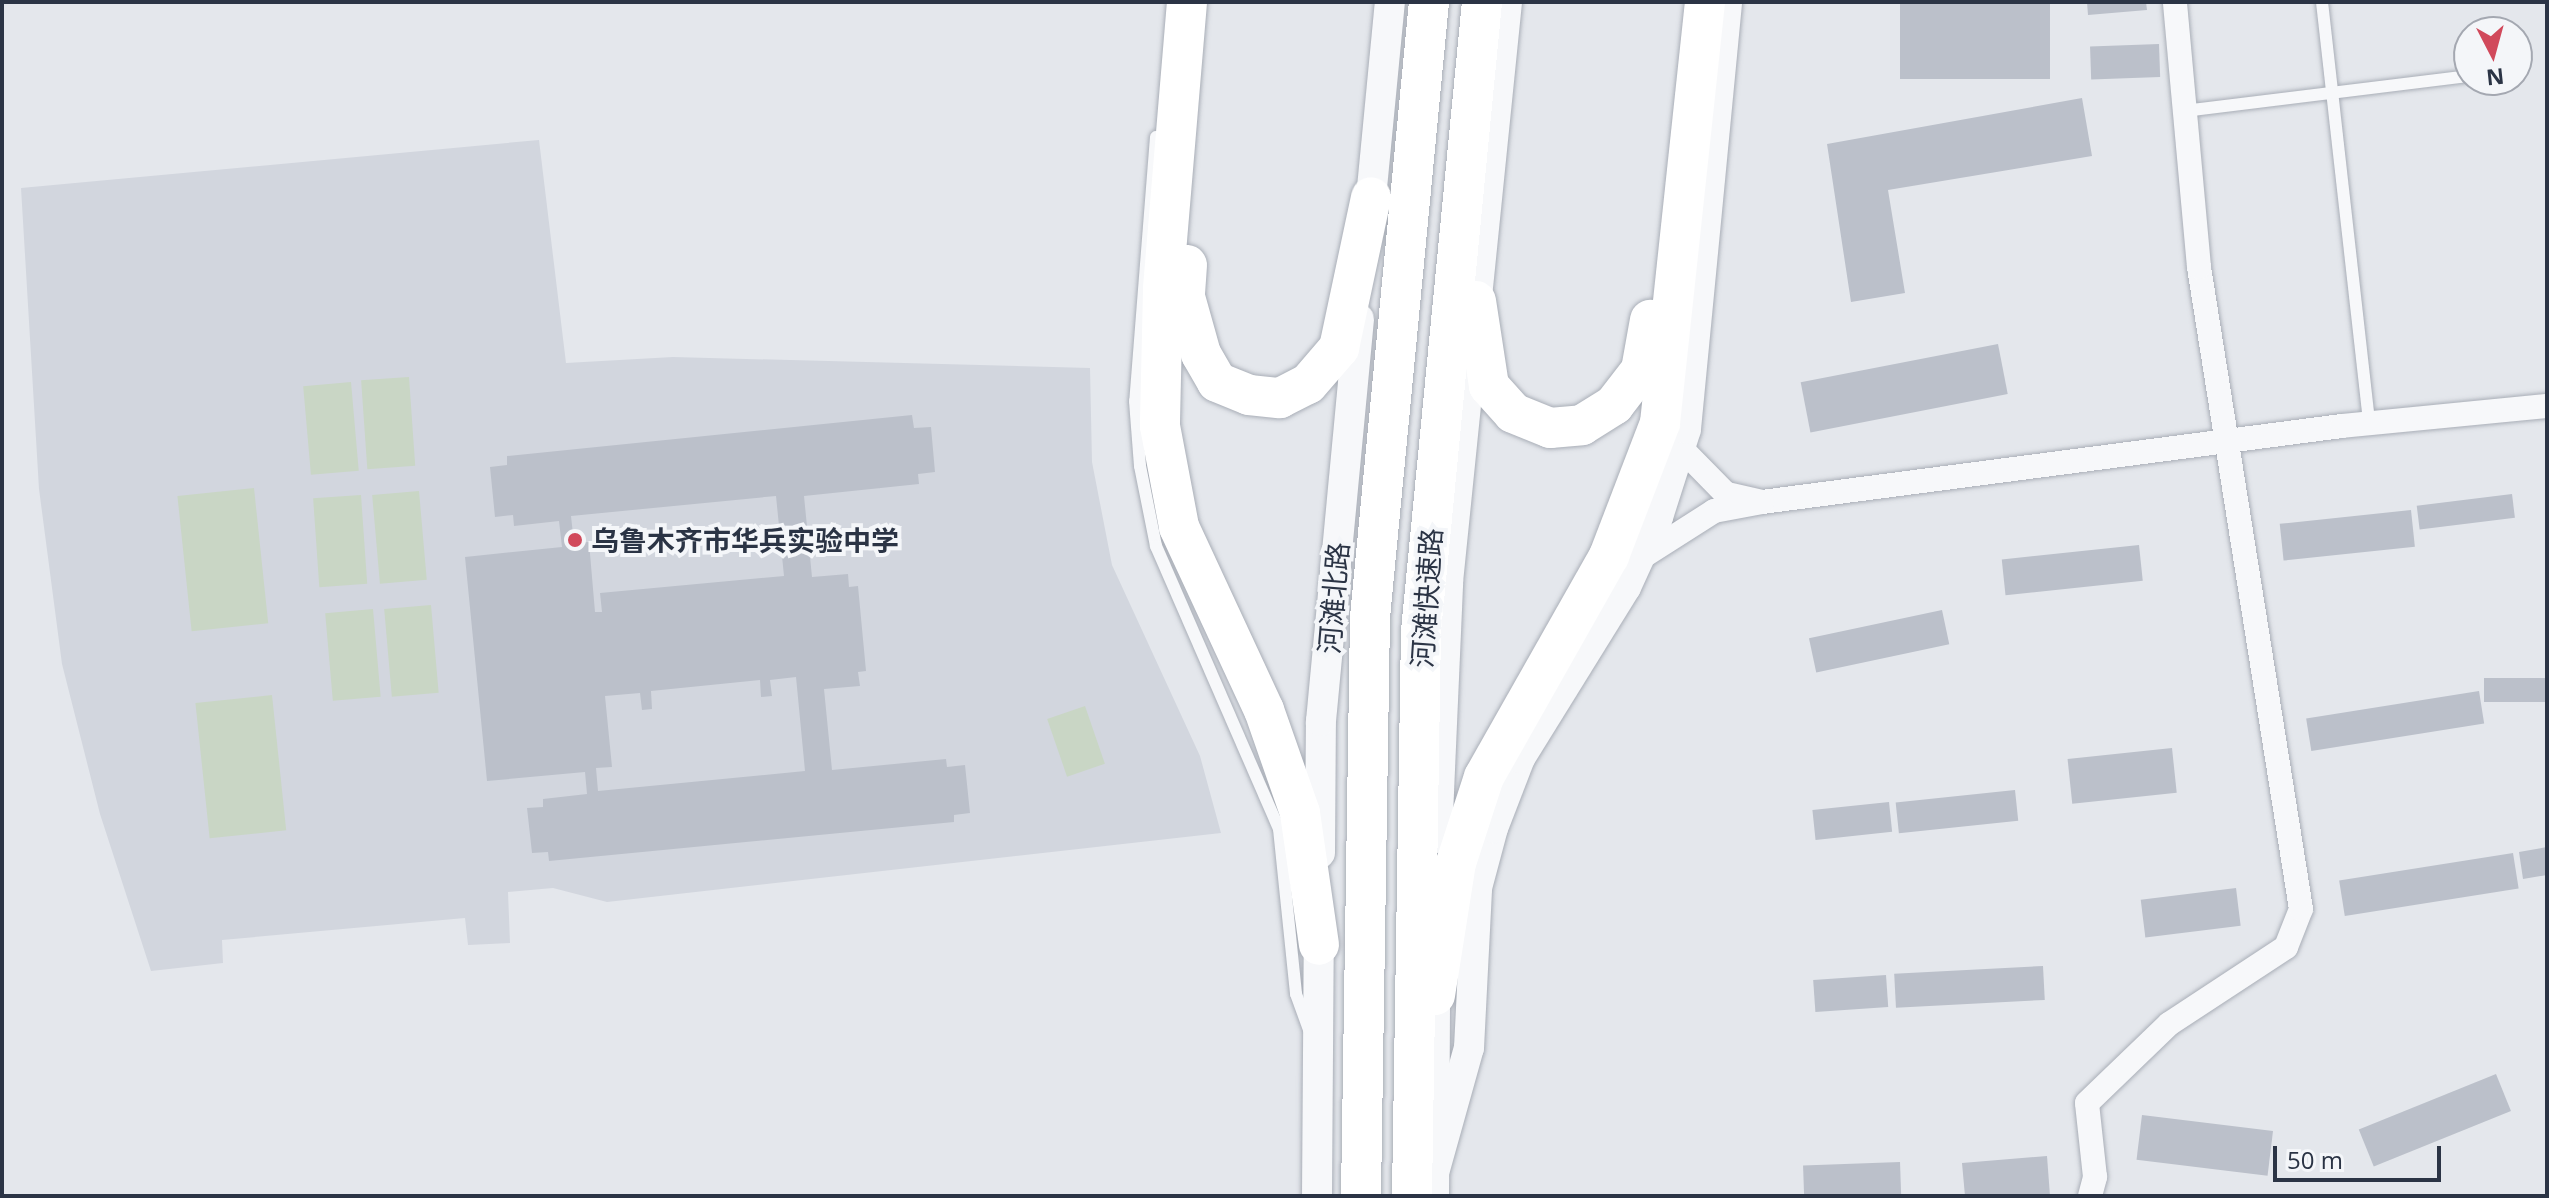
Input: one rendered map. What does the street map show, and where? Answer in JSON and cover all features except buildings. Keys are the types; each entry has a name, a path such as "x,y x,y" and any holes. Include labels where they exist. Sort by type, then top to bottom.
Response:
{"highway":[{"path":"1187,2 1180,179 1160,426 1179,527 1264,710 1300,813 1319,945"},
{"path":"1208,2 1180,179 1185,297 1201,354 1217,382 1249,395 1280,398 1308,384 1339,348 1371,197"},
{"name":"河滩快速路","path":"1361,1196 1370,617 1429,2"},
{"name":"河滩快速路","path":"1427,1188 1421,631 1482,2"},
{"path":"1435,995 1456,863 1484,777 1609,556 1660,423 1684,2"},
{"path":"1476,301 1489,386 1513,413 1550,428 1582,425 1614,405 1641,370 1669,240 1705,2"}],"street":[{"name":"河滩北路","path":"1317,1196 1321,721 1390,2"},
{"path":"1427,1188 1448,582 1507,2"},
{"path":"1427,1188 1469,1048 1477,888 1493,828 1520,758 1639,559 1680,447 1697,353 1727,2"},
{"path":"2090,1196 2095,1177 2087,1103 2169,1024 2286,947 2301,909 2224,445 2184,111 2175,2"},
{"path":"1639,559 1714,511 1762,502 2224,445 2369,423 2547,406"},
{"path":"1680,447 1726,494 1762,502"}],"lane":[{"path":"2322,2 2369,423"},
{"path":"2184,111 2453,78"},
{"path":"1157,125 1135,401 1140,466 1156,546 1279,829 1296,994 1318,1058"}],"shaded area":[{"name":"乌鲁木齐市华兵实验中学","path":"539,140 566,363 673,357 1090,368 1092,462 1112,565 1200,756 1221,833 607,902 553,888 508,892 510,943 468,945 465,918 222,940 223,963 151,971 100,814 62,664 39,489 21,188"}],"green space":[{"path":"409,377 415,466 367,469 361,380"},
{"path":"351,382 359,471 311,475 303,386"},
{"path":"254,488 268,623 192,631 177,496"},
{"path":"419,491 427,580 380,584 372,495"},
{"path":"361,495 367,584 319,587 313,498"},
{"path":"431,605 439,693 392,697 384,609"},
{"path":"373,609 381,697 333,701 325,613"},
{"path":"272,695 286,830 210,838 195,703"},
{"path":"1085,706 1105,764 1067,777 1047,719"}],"place":[{"name":"乌鲁木齐市华兵实验中学","path":"575,540"}]}
